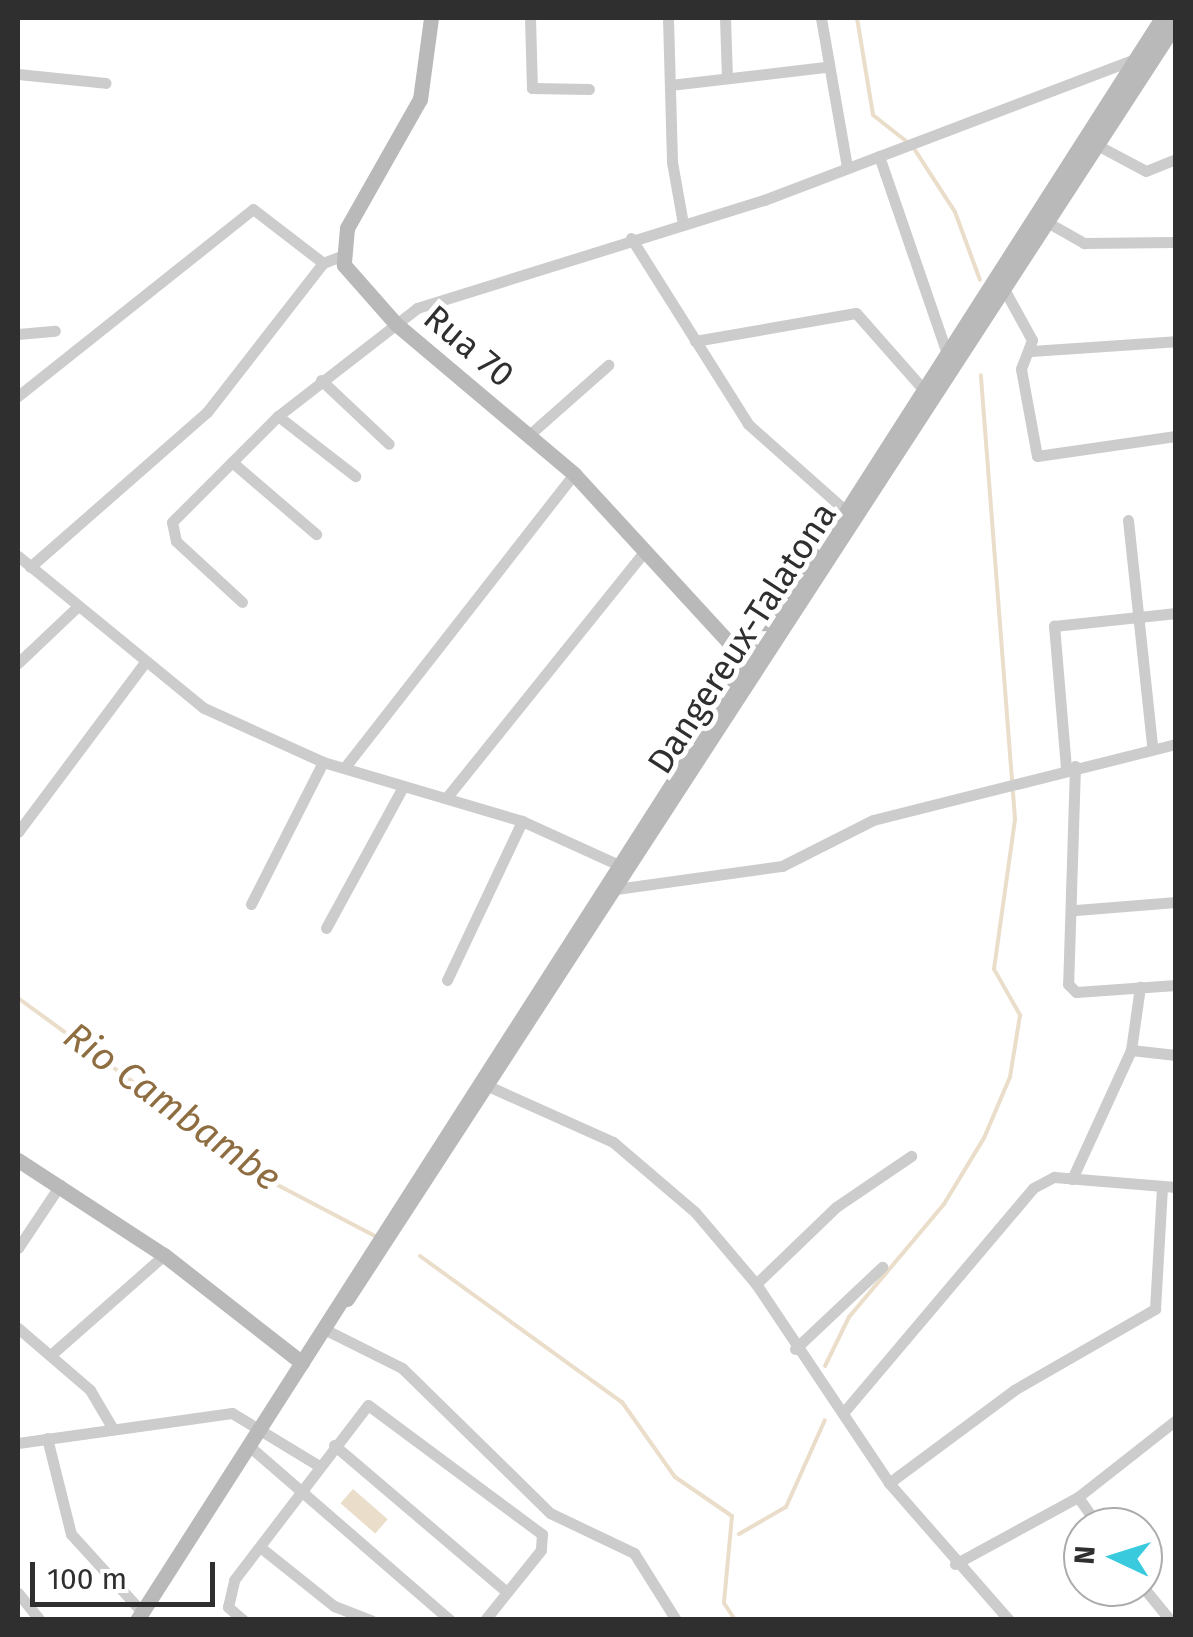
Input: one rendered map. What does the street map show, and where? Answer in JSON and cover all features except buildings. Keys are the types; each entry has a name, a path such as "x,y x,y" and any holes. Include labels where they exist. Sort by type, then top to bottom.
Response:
{"main road":[{"path":"341,256 347,228 420,99 431,18"},
{"name":"Dangereux-Talatona","path":"140,1616 1162,18"},
{"name":"Dangereux-Talatona","path":"409,1198 488,1086 1173,30"},
{"name":"Rua 70","path":"341,256 396,324 574,474 747,662"},
{"path":"18,1160 164,1255 302,1362"}],"street":[{"path":"530,18 532,88 589,90"},
{"path":"668,18 670,85 684,224"},
{"path":"725,18 727,78"},
{"path":"821,18 825,67 846,167"},
{"path":"242,602 170,529 278,416 396,324 436,299 684,224 1136,59"},
{"path":"670,85 825,67"},
{"path":"18,74 106,83"},
{"path":"1097,144 1146,171 1176,160"},
{"path":"879,156 946,353"},
{"path":"18,396 254,209 323,263"},
{"path":"1047,222 1092,244 1176,242"},
{"path":"631,238 748,424 845,510"},
{"path":"30,567 238,380 323,263 341,256"},
{"path":"1004,288 1030,331 1030,352 1021,368 1041,459 1176,436"},
{"path":"695,341 856,313 923,389"},
{"path":"18,334 55,331"},
{"path":"1030,352 1176,341"},
{"path":"529,436 608,365"},
{"path":"321,380 389,444"},
{"path":"278,416 355,476"},
{"path":"232,462 316,534"},
{"path":"345,768 574,474"},
{"path":"1128,520 1152,746"},
{"path":"447,797 645,551"},
{"path":"18,556 75,610 204,708 323,762 522,821 618,864"},
{"path":"18,663 75,610"},
{"path":"1176,613 1054,626 1071,767 1076,910 1071,990 1176,986"},
{"path":"18,832 143,665"},
{"path":"616,889 782,866 873,820 1152,746 1176,744"},
{"path":"251,904 323,762"},
{"path":"326,928 403,786"},
{"path":"447,980 522,821"},
{"path":"1076,910 1176,902"},
{"path":"1072,1179 1130,1050 1140,987"},
{"path":"1130,1050 1176,1056"},
{"path":"488,1086 634,1156 756,1284 795,1349 844,1413 889,1483 955,1564 1009,1620"},
{"path":"756,1284 836,1207 911,1156"},
{"path":"844,1413 1033,1188 1072,1179 1169,1187 1155,1309 1014,1390 889,1483"},
{"path":"18,1248 60,1185"},
{"path":"53,1352 164,1255"},
{"path":"795,1349 882,1268"},
{"path":"18,1328 53,1352 114,1429"},
{"path":"324,1329 402,1368 550,1513 634,1553 676,1620"},
{"path":"243,1620 226,1599 319,1466 368,1405 536,1527 544,1543 485,1620"},
{"path":"18,1443 213,1412 263,1424 319,1466"},
{"path":"955,1564 1078,1497 1176,1420"},
{"path":"47,1438 71,1534 140,1616"},
{"path":"248,1446 304,1489 450,1620"},
{"path":"334,1446 507,1592"},
{"path":"1078,1497 1085,1507"},
{"path":"260,1547 334,1606 371,1620"},
{"path":"18,1593 40,1620"}],"shaded area":[{"path":"353,1489 388,1519 375,1534 341,1503"}],"waterway":[{"path":"857,18 873,115 906,141"},
{"path":"913,147 955,212 980,280"},
{"path":"825,1366 849,1317 944,1204 984,1138 1010,1077 1020,1015 994,969 1015,819 981,375"},
{"name":"Rio Cambambe","path":"18,998 268,1180 379,1238"},
{"name":"Rio Cambambe","path":"420,1256 622,1402 675,1477 732,1516 724,1603 735,1620"},
{"path":"739,1534 786,1507 825,1420"}]}
